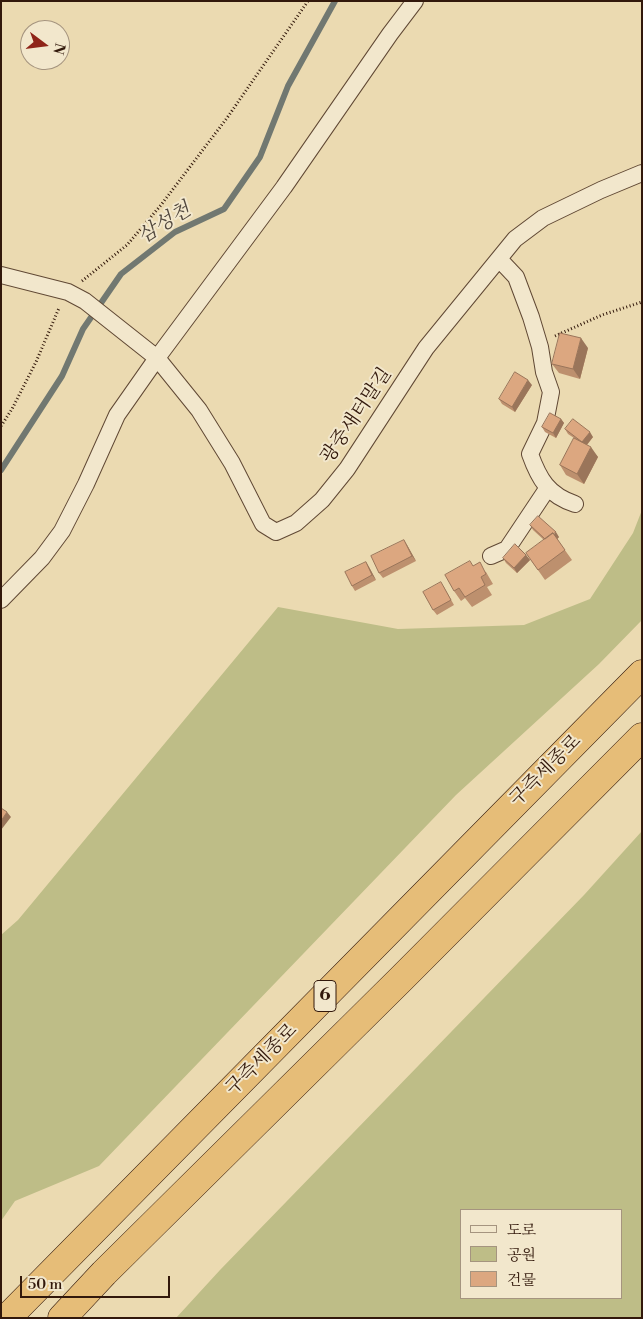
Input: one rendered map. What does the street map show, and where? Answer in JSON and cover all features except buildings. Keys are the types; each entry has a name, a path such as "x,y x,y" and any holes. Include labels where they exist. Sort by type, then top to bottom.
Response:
{"highway":[{"name":"구즉세종로","path":"7,1318 642,674"},
{"name":"6","path":"62,1318 104,1273 642,737"}],"street":[{"path":"1,600 42,558 62,531 86,484 117,415 284,187 415,1"},
{"name":"광중새터말길","path":"1,275 68,292 85,300 157,358 199,410 232,464 263,524 276,532 296,523 322,500 347,469 426,348 515,240 543,218 601,190 642,174"},
{"path":"499,259 516,277 540,347 544,372 551,392 545,423 530,454 535,469 547,489 564,500 575,504"},
{"path":"491,556 507,549 547,489"}],"path":[{"path":"1,426 20,393 68,292 127,245 161,205 227,118 308,1"},
{"path":"540,347 559,333 602,315 642,302"}],"green space":[{"path":"642,510 642,620 599,664 456,795 99,1166 15,1201 1,1221 1,935 18,920 278,607 398,629 524,625 590,599 633,533"},
{"path":"642,831 642,1318 176,1318 220,1270 584,895"}],"waterway":[{"name":"삼성천","path":"1,470 62,376 83,329 121,274 175,232 224,209 260,157 288,86 335,1"}]}
